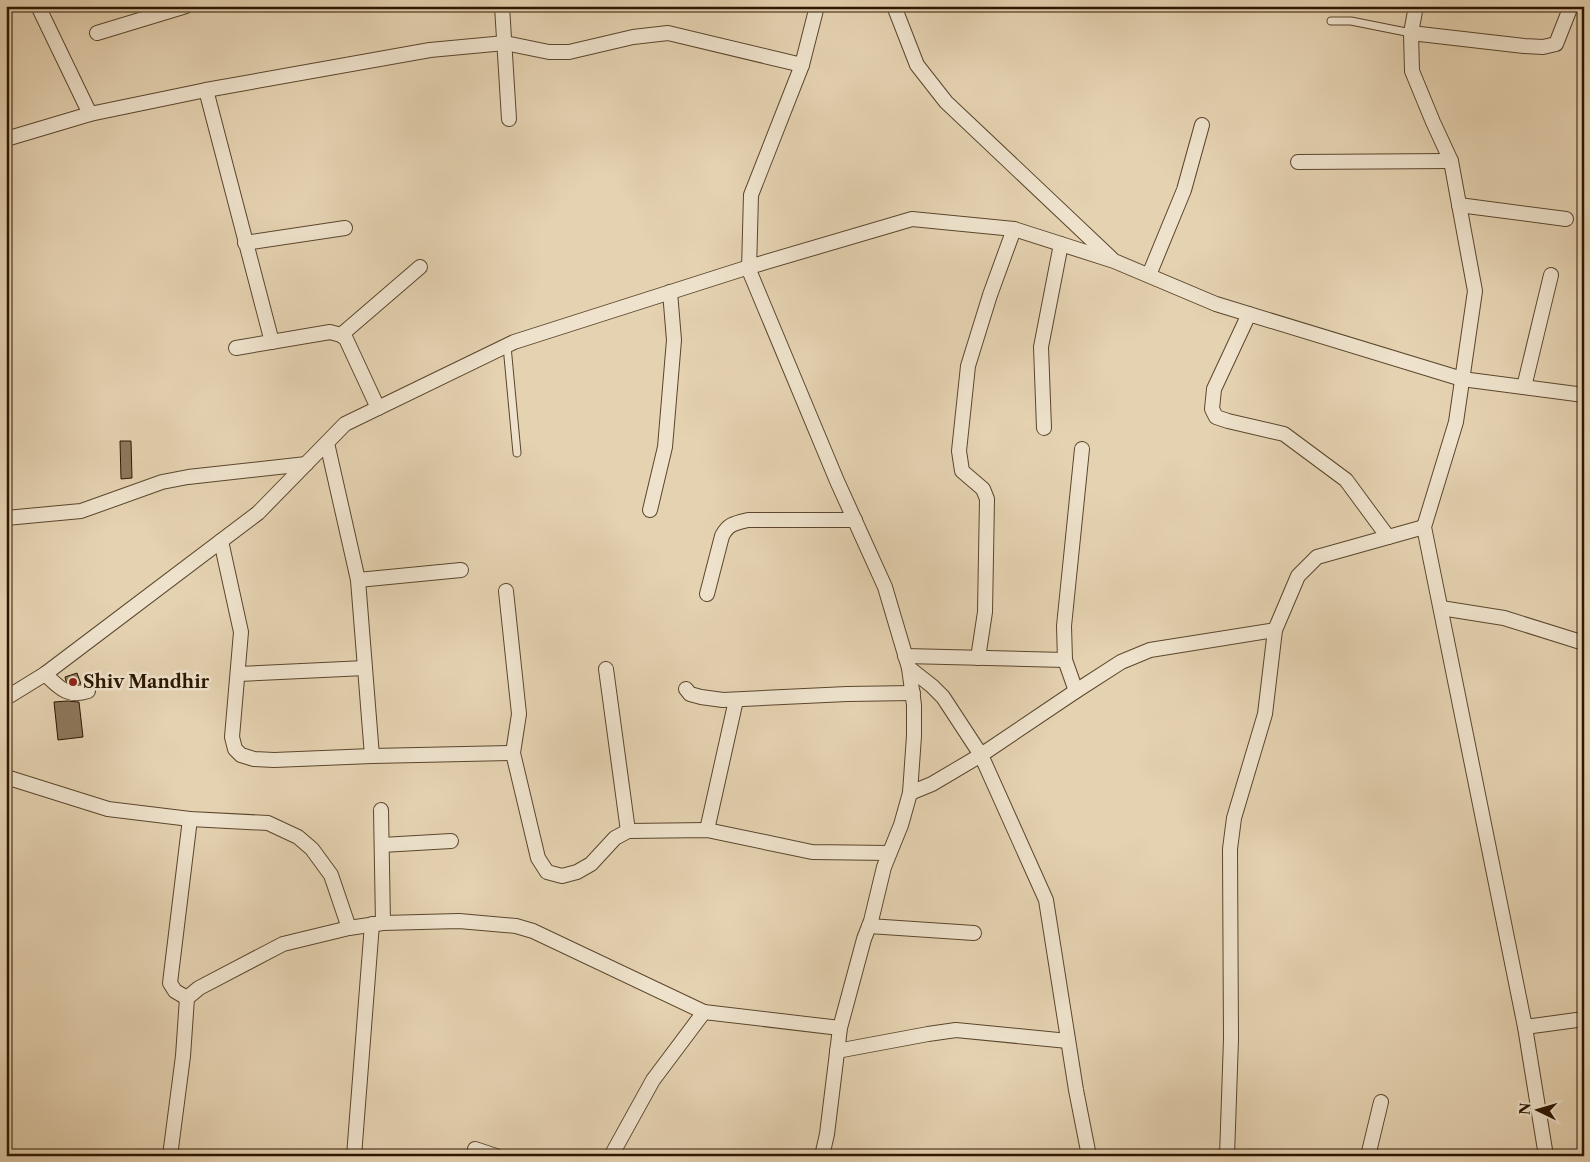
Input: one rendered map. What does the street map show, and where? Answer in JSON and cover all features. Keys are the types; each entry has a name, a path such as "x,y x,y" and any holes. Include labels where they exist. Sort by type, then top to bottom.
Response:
{"street":[{"path":"38,6 90,114"},
{"path":"97,33 186,6"},
{"path":"502,6 509,119"},
{"path":"817,6 802,65 751,195 749,270 885,587 907,662 913,693 914,736 910,793 901,824 884,867 840,1028 827,1134 822,1156"},
{"path":"894,6 917,65 946,102 1114,261"},
{"path":"1416,6 1411,33 1412,71 1451,161 1475,291 1456,422 1424,527 1525,1027 1546,1156"},
{"path":"1411,33 1543,47 1556,44 1571,6"},
{"path":"6,139 90,114 206,90 430,50 505,43 549,52 568,52 633,37 668,33 802,65"},
{"path":"206,90 272,342"},
{"path":"1149,276 1184,190 1202,125"},
{"path":"1298,162 1451,161"},
{"path":"1459,206 1566,219"},
{"path":"6,698 44,674 258,513 345,424 514,342 749,267 912,219 1014,229 1114,261 1216,304 1462,379 1584,395"},
{"path":"245,242 345,228"},
{"path":"978,658 985,612 987,499 984,489 962,471 959,451 968,366 990,295 1014,229"},
{"path":"1044,428 1041,347 1061,244"},
{"path":"341,335 420,267"},
{"path":"1524,387 1551,274"},
{"path":"650,510 665,447 674,340 670,292"},
{"path":"1248,314 1214,389 1212,409 1216,417 1284,434 1346,480 1388,538"},
{"path":"236,348 330,332 341,335 346,339 378,408"},
{"path":"327,443 358,580 372,756"},
{"path":"1076,691 1065,660 1064,626 1082,450"},
{"path":"6,518 81,511 162,482 188,477 306,464"},
{"path":"707,594 722,536 732,524 748,520 855,520"},
{"path":"1227,1156 1230,1040 1230,849 1234,818 1265,714 1276,630 1298,576 1317,558 1424,527"},
{"path":"222,541 242,632 232,737 235,749 241,755 254,760 274,760 513,753"},
{"path":"358,580 461,570"},
{"path":"506,591 518,714 513,753 538,858 548,872 562,876 577,872 591,864 615,838 628,831 707,830 812,852 889,853"},
{"path":"1441,608 1504,618 1584,643"},
{"path":"910,793 932,784 981,756 1121,662 1150,650 1276,630"},
{"path":"907,662 978,658 1065,660"},
{"path":"907,662 943,697 981,756 1046,900 1068,1041 1089,1156"},
{"path":"238,674 365,668"},
{"path":"606,669 628,831"},
{"path":"44,674 64,691 71,693 88,691"},
{"path":"686,690 690,694 722,700 913,693"},
{"path":"707,830 736,700"},
{"path":"6,778 108,809 190,819 268,823 298,837 312,850 331,875 349,928"},
{"path":"354,1156 378,924 382,845 381,810"},
{"path":"187,998 175,991 170,983 190,819"},
{"path":"382,845 451,841"},
{"path":"170,1156 183,1056 187,998 199,988 283,944 349,928 378,924 459,921 516,926 533,931 704,1012 840,1028"},
{"path":"869,926 974,933"},
{"path":"611,1156 653,1080 704,1012"},
{"path":"1525,1027 1584,1019"},
{"path":"838,1051 956,1030 1068,1041"},
{"path":"1368,1156 1381,1102"},
{"path":"475,1149 496,1156"}],"lane":[{"path":"1331,21 1351,21 1411,33"},
{"path":"507,346 517,453"}],"building":[{"path":"120,441 131,441 132,478 121,479"},
{"name":"Shiv Mandhir","path":"77,673 81,684 71,684 66,681 65,677"},
{"path":"54,702 79,702 83,737 58,740"}],"place":[{"name":"Shiv Mandhir","path":"73,682"}]}
